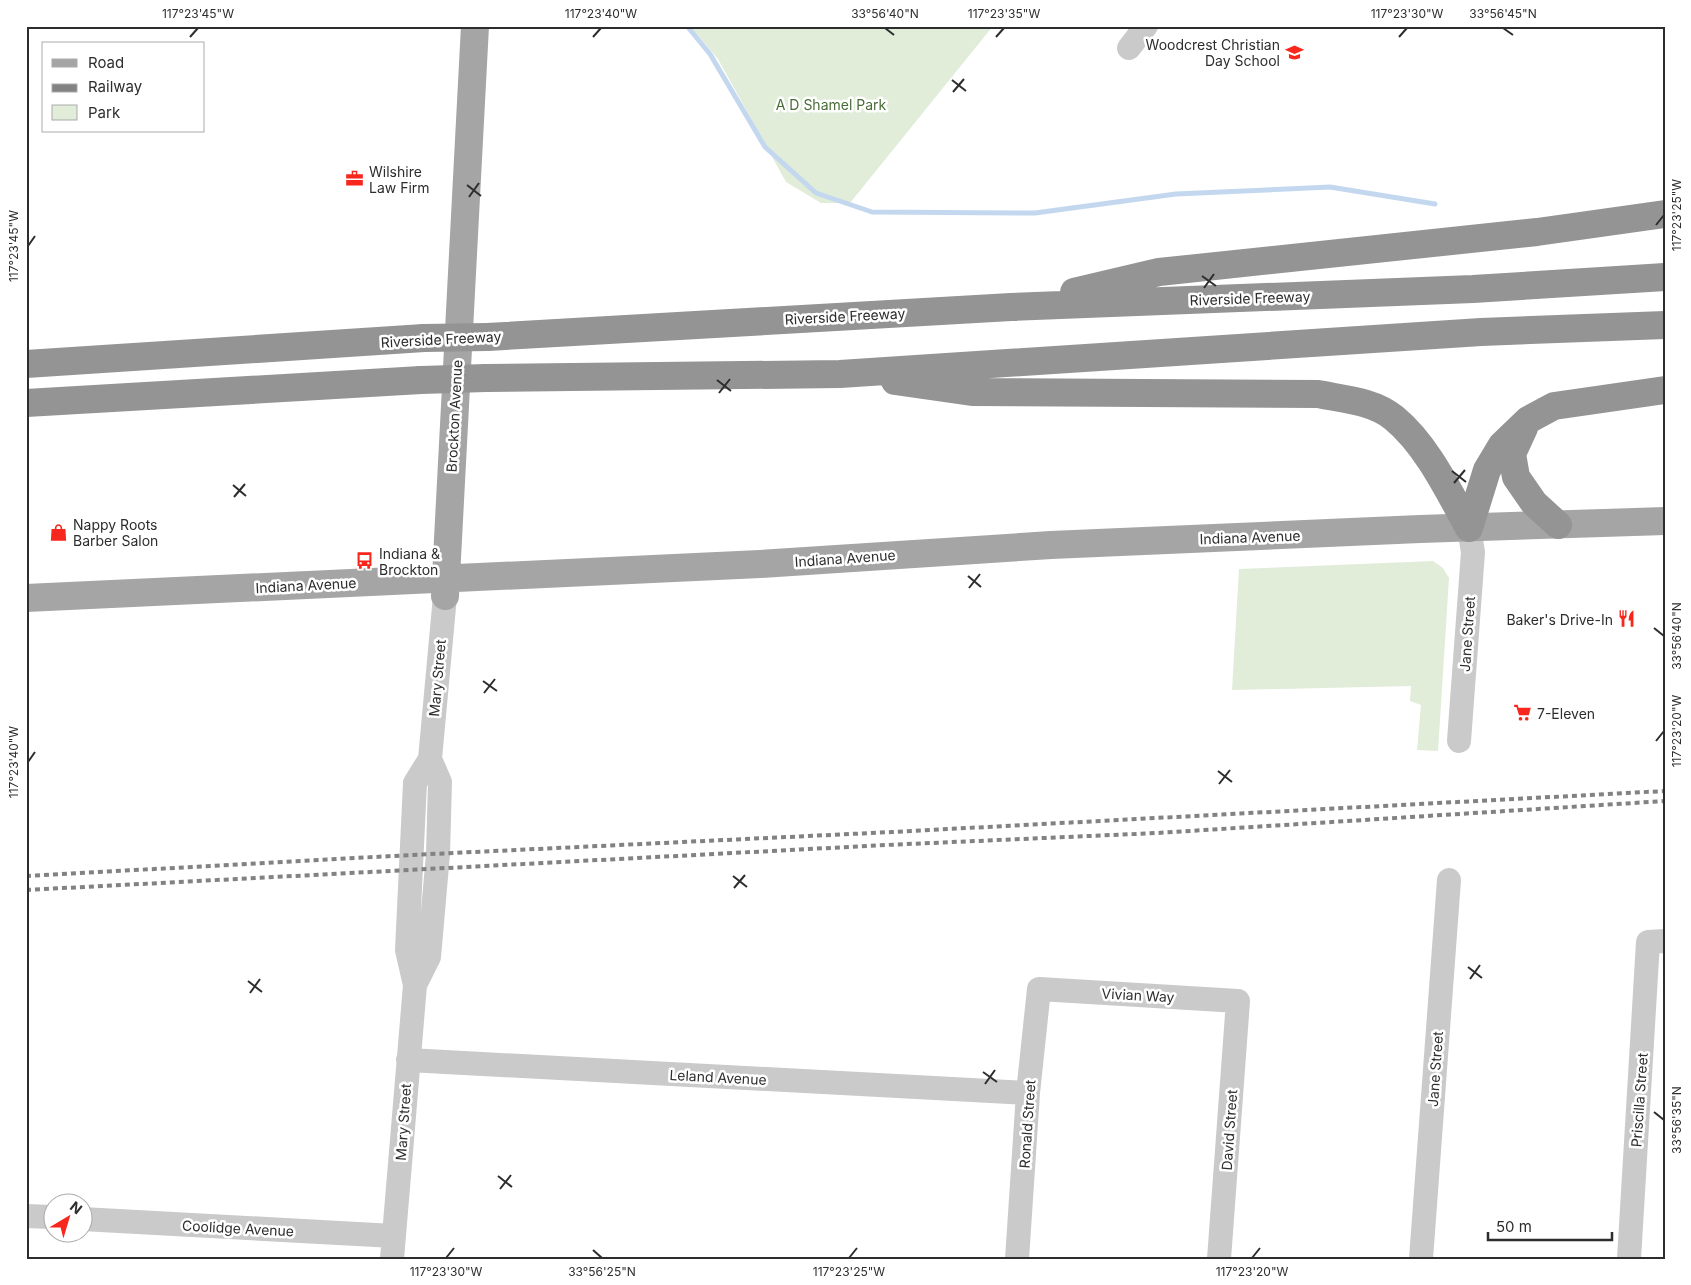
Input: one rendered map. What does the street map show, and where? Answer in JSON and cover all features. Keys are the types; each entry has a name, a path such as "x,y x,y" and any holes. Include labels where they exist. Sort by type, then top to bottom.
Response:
{"highway":[{"path":"1011,307 1159,272 1527,234 1665,214"},
{"name":"Riverside Freeway","path":"26,364 424,338 487,337 1011,307 1473,289 1665,277"},
{"path":"26,403 421,380 840,374 1481,332 1665,325"},
{"path":"840,374 972,392 1318,394 1351,400 1371,406 1394,417 1412,436 1438,471 1469,528"},
{"path":"1469,528 1487,470 1502,445 1528,420 1554,406 1665,390"},
{"path":"1528,420 1512,454 1516,477 1534,503 1558,525"}],"main road":[{"name":"Brockton Avenue","path":"445,588 475,26"},
{"name":"Indiana Avenue","path":"26,598 445,588 769,563 1051,545 1665,521"}],"street":[{"path":"1129,48 1146,26"},
{"name":"Jane Street","path":"1459,741 1473,552 1469,528"},
{"name":"Mary Street","path":"393,1247 415,985 407,950 415,783 430,759 445,588"},
{"name":"Jane Street","path":"1421,1259 1449,880"},
{"name":"Priscilla Street","path":"1629,1259 1657,941"},
{"name":"Vivian Way","path":"1039,989 1238,1001"},
{"name":"Ronald Street","path":"1017,1259 1028,1093 1039,989"},
{"name":"David Street","path":"1219,1259 1238,1001"},
{"name":"Leland Avenue","path":"408,1060 1028,1093"},
{"path":"26,1216 42,1217"},
{"name":"Coolidge Avenue","path":"92,1220 393,1247"}],"green space":[{"name":"A D Shamel Park","path":"690,26 993,26 850,203 821,203 786,182 718,59"},
{"path":"1433,561 1443,568 1449,578 1438,751 1417,750 1421,705 1410,701 1411,686 1232,690 1239,569"}],"waterway":[{"path":"687,26 710,54 765,147 816,193 872,212 1035,213 1176,194 1330,187 1435,204"}],"railway":[{"path":"26,876 1665,791"},
{"path":"26,890 886,845 1157,833 1665,801"}],"place":[{"name":"Woodcrest Christian Day School","path":"1294,52"},
{"name":"Wilshire Law Firm","path":"355,179"},
{"name":"Nappy Roots Barber Salon","path":"59,532"},
{"name":"Indiana & Brockton","path":"365,561"},
{"name":"Baker's Drive-In","path":"1627,619"},
{"name":"7-Eleven","path":"1523,713"}]}
